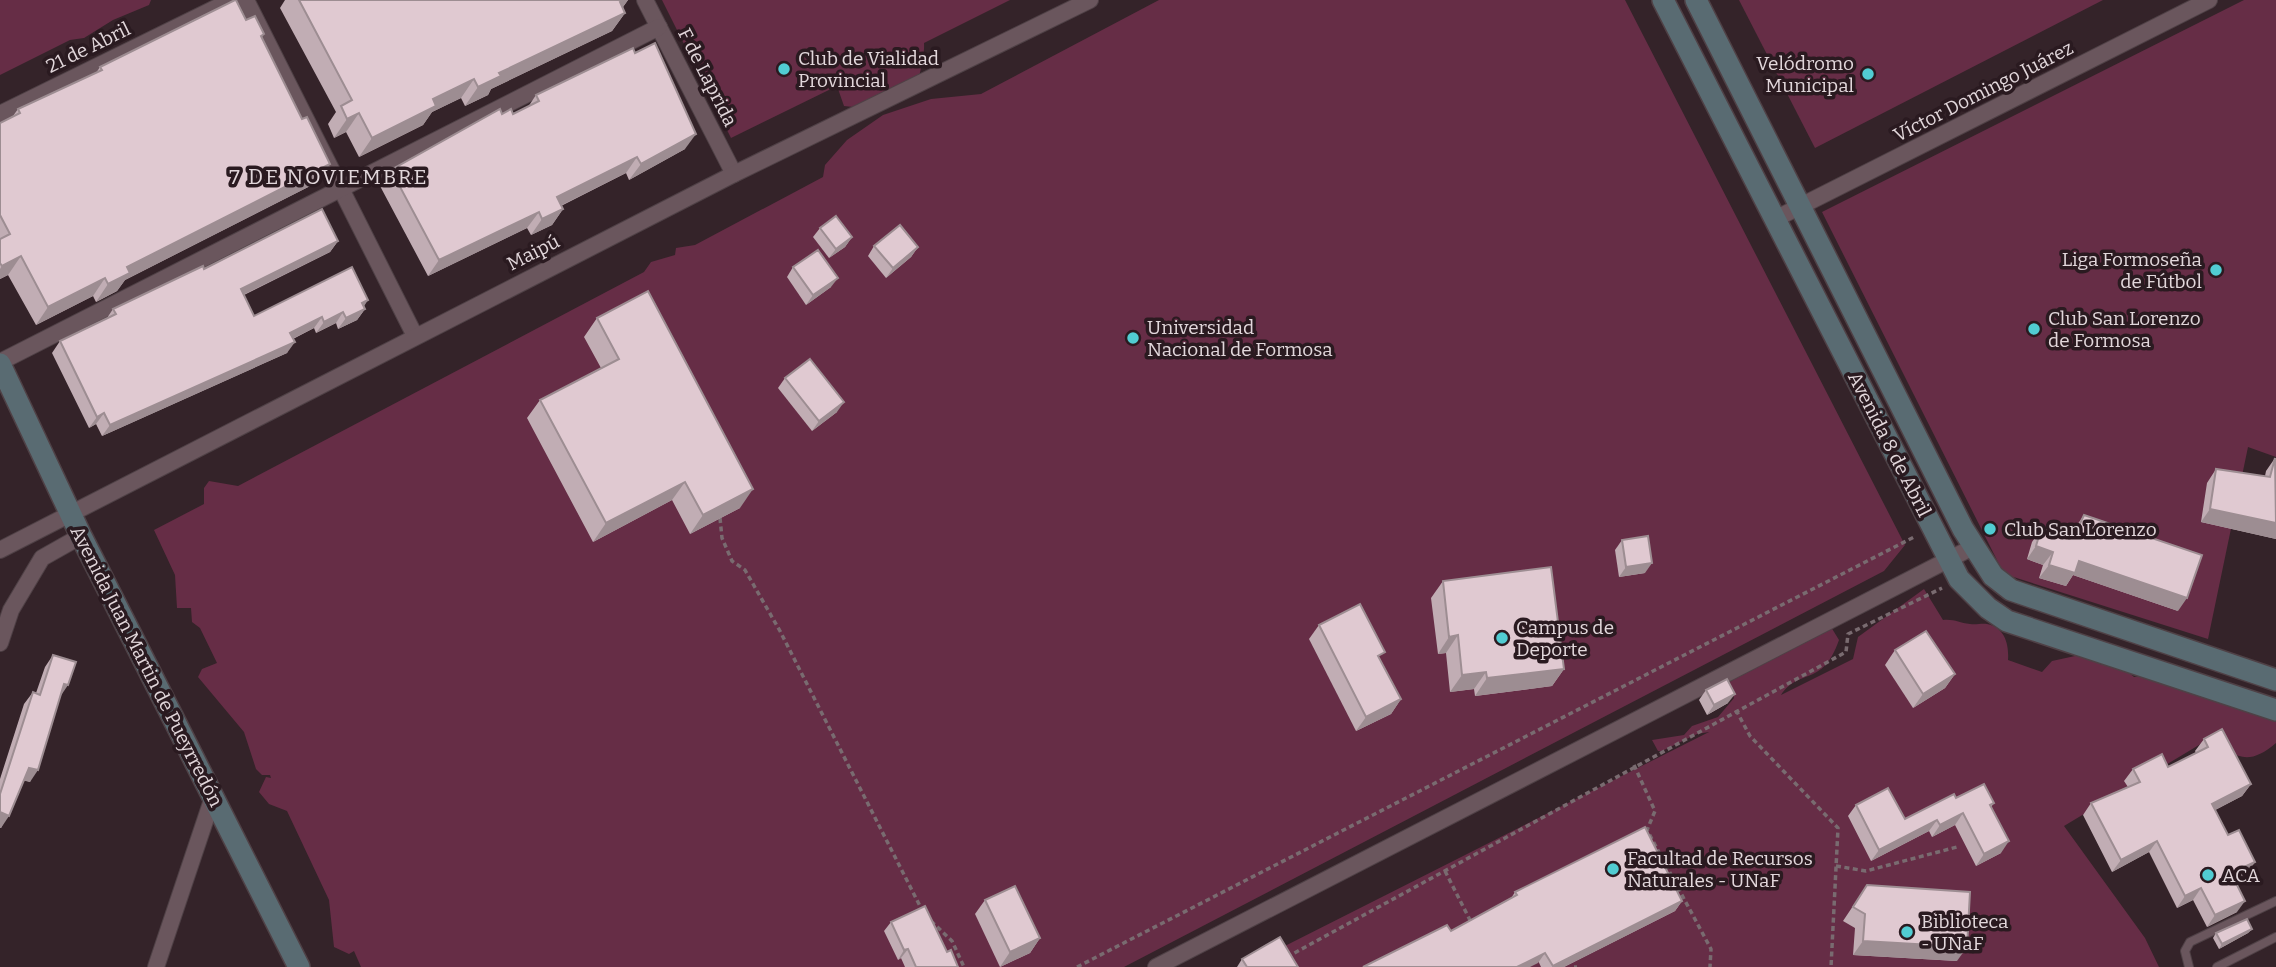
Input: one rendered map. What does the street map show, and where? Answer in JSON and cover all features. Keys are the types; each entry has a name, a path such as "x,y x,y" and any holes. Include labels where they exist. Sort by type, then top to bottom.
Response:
{"main road":[{"name":"Avenida 8 de Abril","path":"1663,0 1959,579 1988,608 2007,621 2276,710"},
{"name":"Avenida 8 de Abril","path":"1696,0 1973,547 1993,576 2011,590 2267,677"},
{"name":"Avenida Juan Martin de Pueyrredón","path":"0,363 71,514 299,967"},
{"path":"2250,701 2267,677"}],"street":[{"name":"21 de Abril","path":"0,114 232,0"},
{"path":"246,0 415,336"},
{"name":"F de Laprida","path":"645,0 734,174"},
{"name":"Maipú","path":"0,550 734,174 1090,0"},
{"name":"Víctor Domingo Juárez","path":"1775,219 2209,0"},
{"path":"0,363 340,187 659,27"},
{"path":"0,643 11,610 42,558 82,536"},
{"path":"1156,967 1973,547"},
{"path":"156,967 213,797"}],"lane":[{"path":"2189,967 2185,951 2190,942 2276,901"},
{"path":"2217,967 2276,937"}],"path":[{"path":"720,518 722,538 732,561 745,570 780,631 914,899 952,942 964,967"},
{"path":"1077,967 1933,528"},
{"path":"1278,961 1846,652 1849,635 1959,579"},
{"path":"1736,710 1750,736 1838,828 1831,967"},
{"path":"1634,765 1655,811 1647,830 1711,950 1710,967"},
{"path":"1836,866 1866,871 1957,847"},
{"path":"1652,866 1662,859"},
{"path":"1445,871 1473,925"}],"shaded area":[{"path":"0,0 151,0 149,5 113,20 84,38 70,40 0,75"},
{"name":"Club de Vialidad Provincial","path":"662,0 1010,0 924,43 917,91 884,95 853,107 844,106 837,86 731,138"},
{"name":"Universidad Nacional de Formosa","path":"1159,0 1625,0 1905,545 1884,571 1124,967 361,967 354,951 349,954 334,947 329,900 287,811 269,804 259,792 266,777 271,778 270,775 262,775 256,769 244,732 198,677 202,669 217,663 200,628 192,622 191,608 177,608 175,575 154,530 204,504 204,488 209,481 238,486 644,272 651,262 675,255 676,248 695,245 823,177 825,165 847,140 883,115 931,99 981,94"},
{"name":"Velódromo Municipal","path":"1739,0 2103,0 1815,148"},
{"name":"Club San Lorenzo de Formosa","path":"2244,0 2276,0 2276,457 2248,447 2208,639 2004,574 1822,212"},
{"path":"1924,589 1943,620 1987,624 1998,629 2007,644 2008,660 2042,672 2052,661 2075,656 2083,656 2102,665 2118,664 2134,677 2145,676 2276,722 2276,743 2258,755 2235,755 2209,739 2064,826 2145,938 2159,967 1243,967 1709,732 1697,734 1662,751 1658,751 1652,740 1684,735 1692,726 1718,717 1734,698 1727,679 1831,627 1839,640 1825,665 1796,681 1781,695 1853,659 1858,637"}],"building":[{"path":"236,0 246,20 255,16 264,34 261,36 302,119 307,117 330,164 127,267 130,273 108,284 105,278 48,307 21,256 2,266 0,263 0,239 10,234 0,215 0,123 20,113 18,109 102,70 100,67"},
{"path":"299,0 624,0 620,2 625,13 499,73 501,76 478,87 474,79 433,99 436,106 372,138 359,113 347,119 341,106 352,100"},
{"path":"655,43 696,134 641,164 637,157 557,197 563,209 542,219 539,212 439,260 391,170 500,109 502,114 511,109 513,114 539,101 536,95 633,48 635,53"},
{"path":"322,209 338,241 241,289 254,316 352,267 368,300 362,303 365,309 346,318 343,312 324,322 322,317 290,333 295,342 110,425 104,413 97,417 60,341 116,314 113,309 203,266 204,269"},
{"path":"836,216 852,237 836,249 820,228"},
{"path":"900,225 918,247 893,268 874,246"},
{"path":"818,250 838,278 813,295 793,267"},
{"path":"648,291 753,489 703,515 685,482 606,523 540,400 619,359 597,318"},
{"path":"810,359 844,402 819,421 785,378"},
{"path":"2275,458 2276,523 2210,509 2216,469 2270,477"},
{"path":"2084,515 2202,555 2187,598 2079,561 2075,573 2049,565 2053,552 2036,546 2041,529 2074,537"},
{"path":"1648,536 1652,563 1626,567 1622,540"},
{"path":"1551,567 1564,669 1487,678 1486,672 1462,675 1458,635 1449,637 1443,581"},
{"path":"1360,604 1385,652 1378,656 1401,699 1366,717 1319,625"},
{"path":"1926,631 1955,674 1923,694 1895,650"},
{"path":"53,655 76,662 68,685 64,684 38,770 29,768 9,816 0,812 0,794 33,692 40,695"},
{"path":"1727,679 1735,694 1714,705 1706,690"},
{"path":"2222,729 2251,784 2212,804 2228,835 2239,830 2255,862 2231,873 2245,901 2215,915 2201,888 2185,896 2157,841 2121,860 2091,803 2140,782 2133,769 2162,754 2168,767 2208,747 2204,739"},
{"path":"1984,784 1994,803 1990,805 2009,841 1984,854 1963,813 1940,825 1937,820 1879,850 1856,805 1888,788 1905,819 1954,794 1956,798"},
{"name":"Facultad de Recursos Naturales - UNaF","path":"1645,827 1682,901 1553,966 1545,953 1517,967 1363,967 1447,925 1451,931 1517,895 1515,892"},
{"name":"Biblioteca - UNaF","path":"1867,885 1970,892 1967,947 1863,941 1865,914 1853,907"},
{"path":"1015,886 1040,938 1010,952 985,900"},
{"path":"925,906 947,952 951,950 958,967 916,967 908,949 904,950 891,922"},
{"path":"2247,919 2252,929 2222,944 2216,933"},
{"path":"1280,937 1298,967 1247,967 1242,959"}],"place":[{"name":"Club de Vialidad Provincial","path":"784,69"},
{"name":"Velódromo Municipal","path":"1868,74"},
{"name":"Liga Formoseña de Fútbol","path":"2216,270"},
{"name":"Club San Lorenzo de Formosa","path":"2034,329"},
{"name":"Universidad Nacional de Formosa","path":"1133,338"},
{"name":"Club San Lorenzo","path":"1990,529"},
{"name":"Campus de Deporte","path":"1502,638"},
{"name":"Facultad de Recursos Naturales - UNaF","path":"1613,869"},
{"name":"ACA","path":"2208,875"},
{"name":"Biblioteca - UNaF","path":"1907,932"}],"district":[{"name":"7 DE NOVIEMBRE","path":"329,177"}]}
